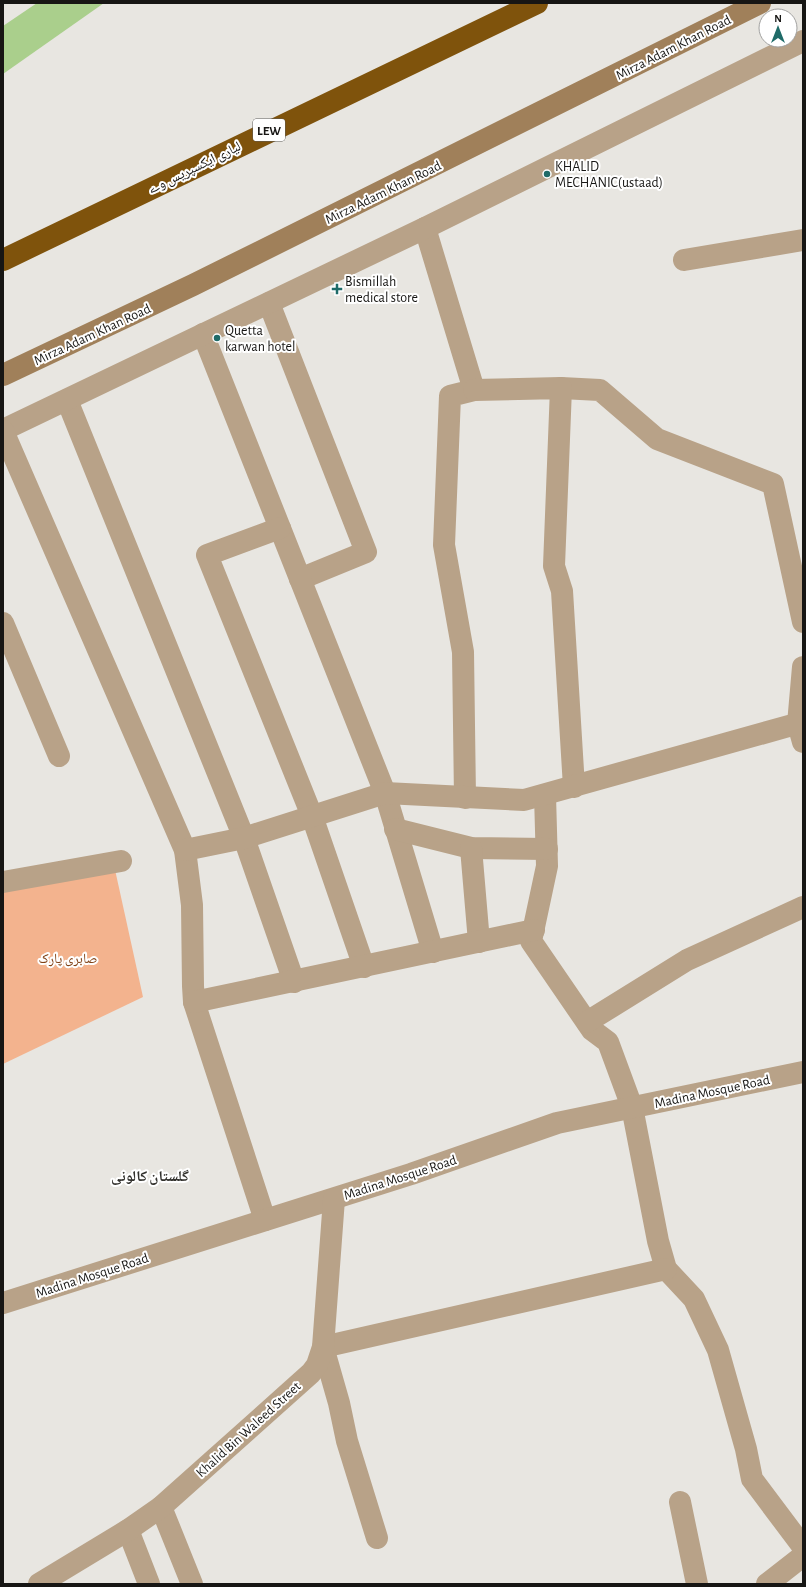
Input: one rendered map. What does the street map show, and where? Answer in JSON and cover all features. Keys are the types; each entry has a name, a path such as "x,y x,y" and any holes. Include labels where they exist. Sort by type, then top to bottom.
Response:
{"highway":[{"name":"لیاری ایکسپریس وے","path":"3,260 537,3"}],"main road":[{"name":"Mirza Adam Khan Road","path":"3,375 193,285 760,3"}],"street":[{"path":"265,1220 194,1002 192,905 185,850 3,430 425,228 803,41"},
{"path":"425,228 474,390"},
{"path":"684,260 803,240"},
{"path":"269,303 366,552 300,579"},
{"path":"203,334 385,793 433,952"},
{"path":"561,388 554,566 562,591 574,787"},
{"path":"465,798 463,652 444,545 450,396 474,390 561,388 600,390 657,439 773,484 803,622"},
{"path":"67,400 244,838 294,982"},
{"path":"280,528 207,555 312,816 364,967"},
{"path":"3,623 59,756"},
{"path":"185,850 244,838 385,793 524,800 801,729 803,667"},
{"path":"545,795 547,866 531,941 592,1030 608,1042 632,1107 658,1241 666,1269 694,1299 718,1350 746,1449 752,1479 803,1547"},
{"path":"395,829 471,848 546,849"},
{"path":"471,848 479,942"},
{"path":"3,882 121,861"},
{"path":"586,1022 687,960 803,907"},
{"path":"194,1002 534,930"},
{"name":"Madina Mosque Road","path":"3,1303 411,1174 557,1123 803,1072"},
{"name":"Khalid Bin Waleed Street","path":"45,1582 128,1530 161,1507 311,1373 317,1365 323,1347 334,1199"},
{"path":"377,1538 347,1441 340,1403 323,1347 666,1269"},
{"path":"680,1502 697,1584"},
{"path":"161,1507 192,1584"},
{"path":"128,1530 149,1584"},
{"path":"767,1584 803,1556"}],"green space":[{"name":"صابری پارک","path":"112,856 143,997 3,1064 3,877"}],"shaded area":[{"path":"37,3 104,3 3,74 3,26"}],"place":[{"name":"KHALID MECHANIC(ustaad)","path":"547,174"},
{"name":"Bismillah medical store","path":"337,289"},
{"name":"Quetta karwan hotel","path":"217,338"}],"district":[{"name":"گلستان کالونی","path":"150,1176"}]}
